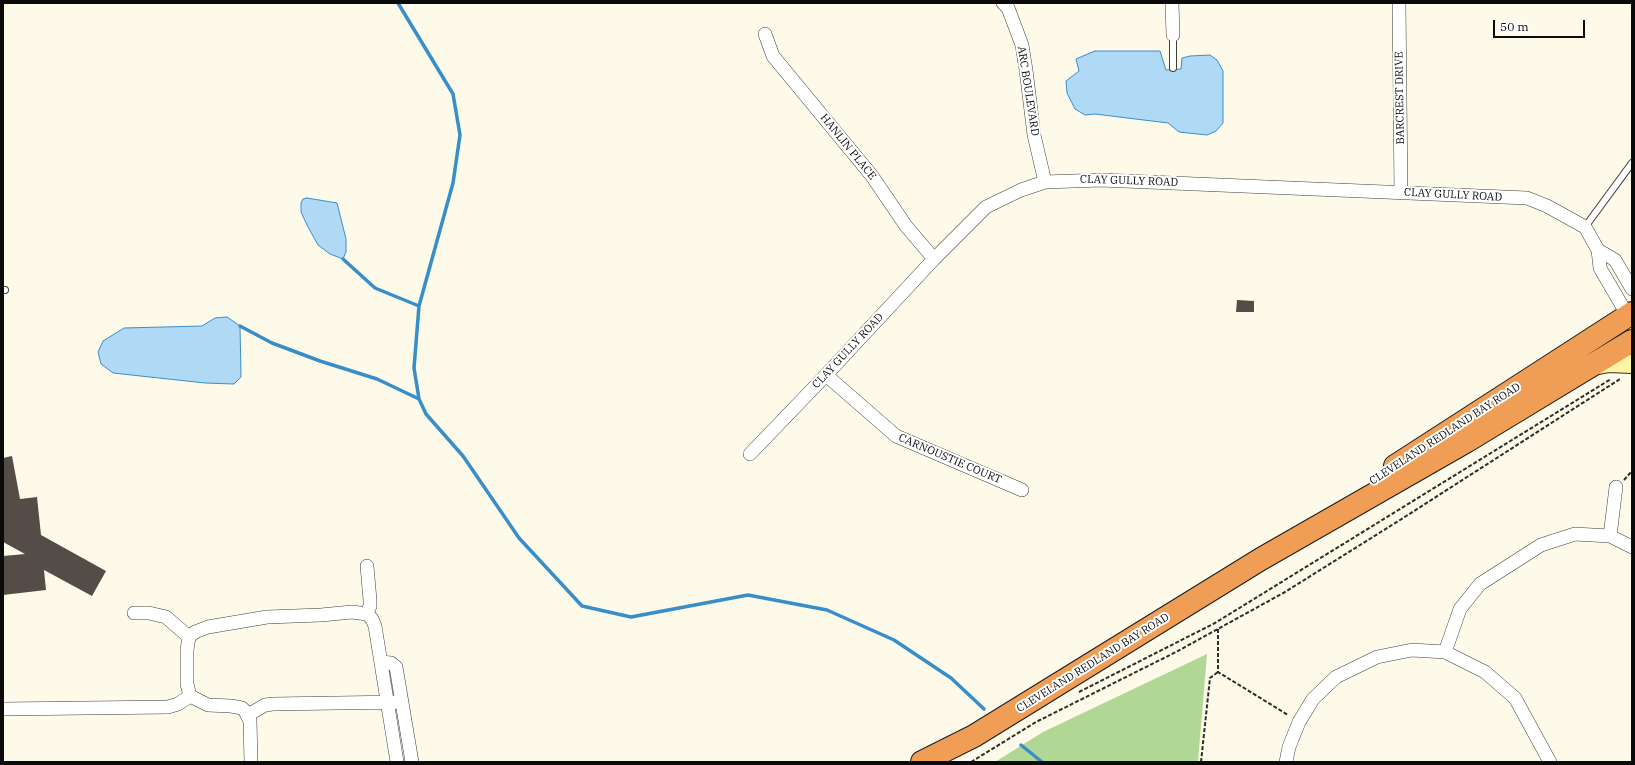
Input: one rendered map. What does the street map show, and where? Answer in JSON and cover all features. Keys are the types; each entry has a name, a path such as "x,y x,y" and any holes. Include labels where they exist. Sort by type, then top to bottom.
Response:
{"highway":[{"name":"CLEVELAND REDLAND BAY ROAD","path":"1261,559 1398,464 1631,317"},
{"name":"CLEVELAND REDLAND BAY ROAD","path":"922,762 981,732 1261,559 1467,441 1632,341"}],"street":[{"path":"1172,3 1173,35"},
{"name":"BARCREST DRIVE","path":"1398,3 1401,192"},
{"name":"ARC BOULEVARD","path":"1009,5 1022,45 1034,135 1045,182"},
{"name":"HANLIN PLACE","path":"764,34 773,56 872,176 906,226 934,259"},
{"name":"CLAY GULLY ROAD","path":"750,454 826,376 934,259 986,207 1021,190 1045,182 1101,180 1527,198 1547,206 1585,227"},
{"path":"1585,227 1598,250 1600,268 1631,317"},
{"path":"1598,250 1615,260 1632,288"},
{"path":"1591,366 1609,363 1629,363"},
{"name":"CARNOUSTIE COURT","path":"826,376 896,436 1022,490"},
{"path":"1610,536 1616,487"},
{"path":"1445,652 1460,609 1480,584 1542,545 1575,534 1610,536 1632,547"},
{"path":"367,566 370,600 367,614"},
{"path":"252,762 250,721 248,714 242,708 231,706 208,706 190,696 187,684 189,637 195,632 208,627 267,617 352,612 367,614 372,619 375,626 397,762"},
{"path":"134,613 149,613 166,618 189,637"},
{"path":"1286,762 1289,746 1313,699 1336,677 1377,657 1412,650 1445,652 1485,672 1515,698 1550,762"},
{"path":"381,662 391,663 396,667 412,762"},
{"path":"3,709 168,707 178,704 190,696"},
{"path":"248,714 273,704 401,702"}],"lane":[{"path":"1173,35 1173,68"},
{"path":"1585,227 1632,163"}],"path":[{"path":"971,762 1036,722 1176,652 1285,592 1620,379 1626,375 1629,363"},
{"path":"1076,694 1216,623 1622,372 1629,363"},
{"path":"1218,629 1218,672"},
{"path":"1218,672 1300,722"},
{"path":"1201,762 1210,678 1218,672"}],"green space":[{"path":"1207,654 1198,762 995,762 1043,732"}],"water":[{"path":"1095,51 1160,51 1166,70 1181,69 1182,58 1210,55 1217,60 1223,71 1223,123 1216,131 1207,135 1179,132 1168,123 1095,114 1085,115 1075,109 1067,93 1066,81 1079,71 1076,59"},
{"path":"307,198 337,203 346,239 346,252 343,259 330,254 318,245 301,212 301,203 303,199"},
{"path":"227,317 240,326 241,377 234,384 205,383 113,373 101,364 98,352 103,341 124,328 202,326 215,318"}],"building":[{"path":"1237,300 1254,301 1254,312 1236,312"},
{"path":"12,456 20,499 37,497 41,535 106,571 92,596 44,570 46,590 3,595 3,556 25,554 3,542 3,458"}],"waterway":[{"path":"398,3 453,94 460,135 453,183 419,306 414,368 419,399 426,414 463,456 519,538 582,606 631,617 748,595 827,610 894,640 951,678 984,709"},
{"path":"343,259 375,288 419,306"},
{"path":"240,326 272,343 320,361 377,379 419,399"},
{"path":"1021,745 1042,762"}]}
